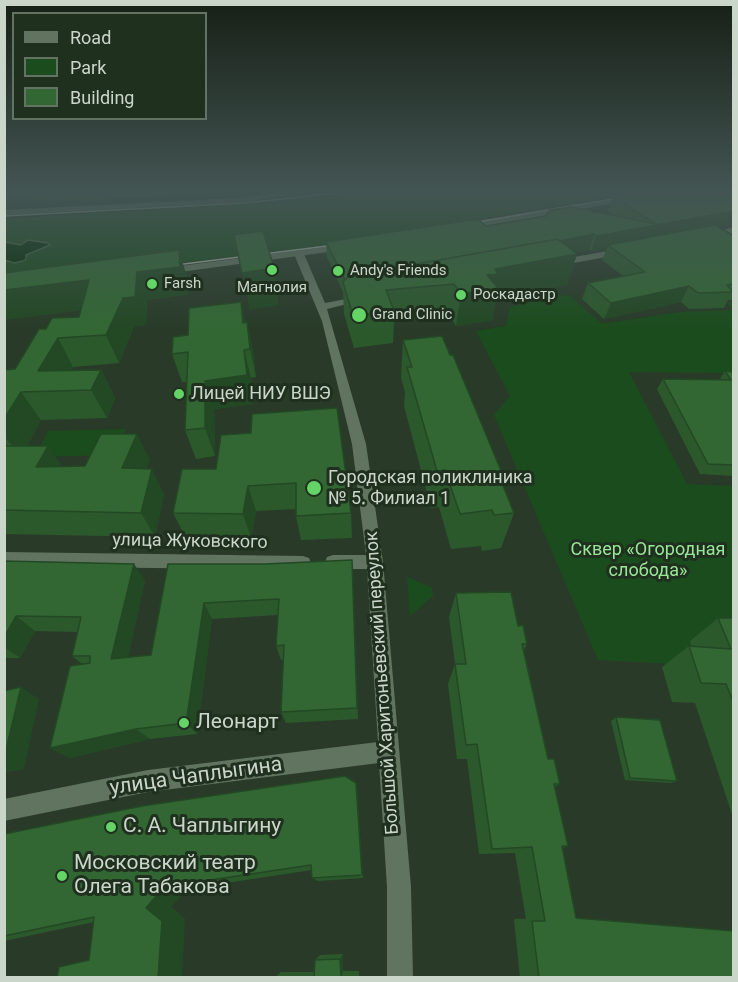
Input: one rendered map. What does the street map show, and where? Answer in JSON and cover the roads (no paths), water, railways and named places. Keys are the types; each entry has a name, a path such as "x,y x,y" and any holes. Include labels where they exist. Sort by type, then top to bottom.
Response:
{"street":[{"path":"160,272 353,246"},
{"path":"543,266 635,249"},
{"name":"Большой Харитоньевский переулок","path":"299,254 327,321 358,444 375,562 399,887 400,978"},
{"path":"321,307 374,297"},
{"name":"улица Жуковского","path":"4,559 261,563 375,562"},
{"name":"улица Чаплыгина","path":"4,810 148,781 388,751"}],"tram line":[{"path":"168,266 343,244"}],"place":[{"name":"Магнолия","path":"272,270"},
{"name":"Andy's Friends","path":"338,271"},
{"name":"Farsh","path":"152,284"},
{"name":"Роскадастр","path":"461,295"},
{"name":"Grand Clinic","path":"359,315"},
{"name":"Лицей НИУ ВШЭ","path":"179,394"},
{"name":"Городская поликлиника № 5. Филиал 1","path":"314,488"},
{"name":"Леонарт","path":"184,723"},
{"name":"С. А. Чаплыгину","path":"111,827"},
{"name":"Московский театр Олега Табакова","path":"62,876"}],"park label":[{"name":"Сквер «Огородная слобода»","path":"648,560"}]}
